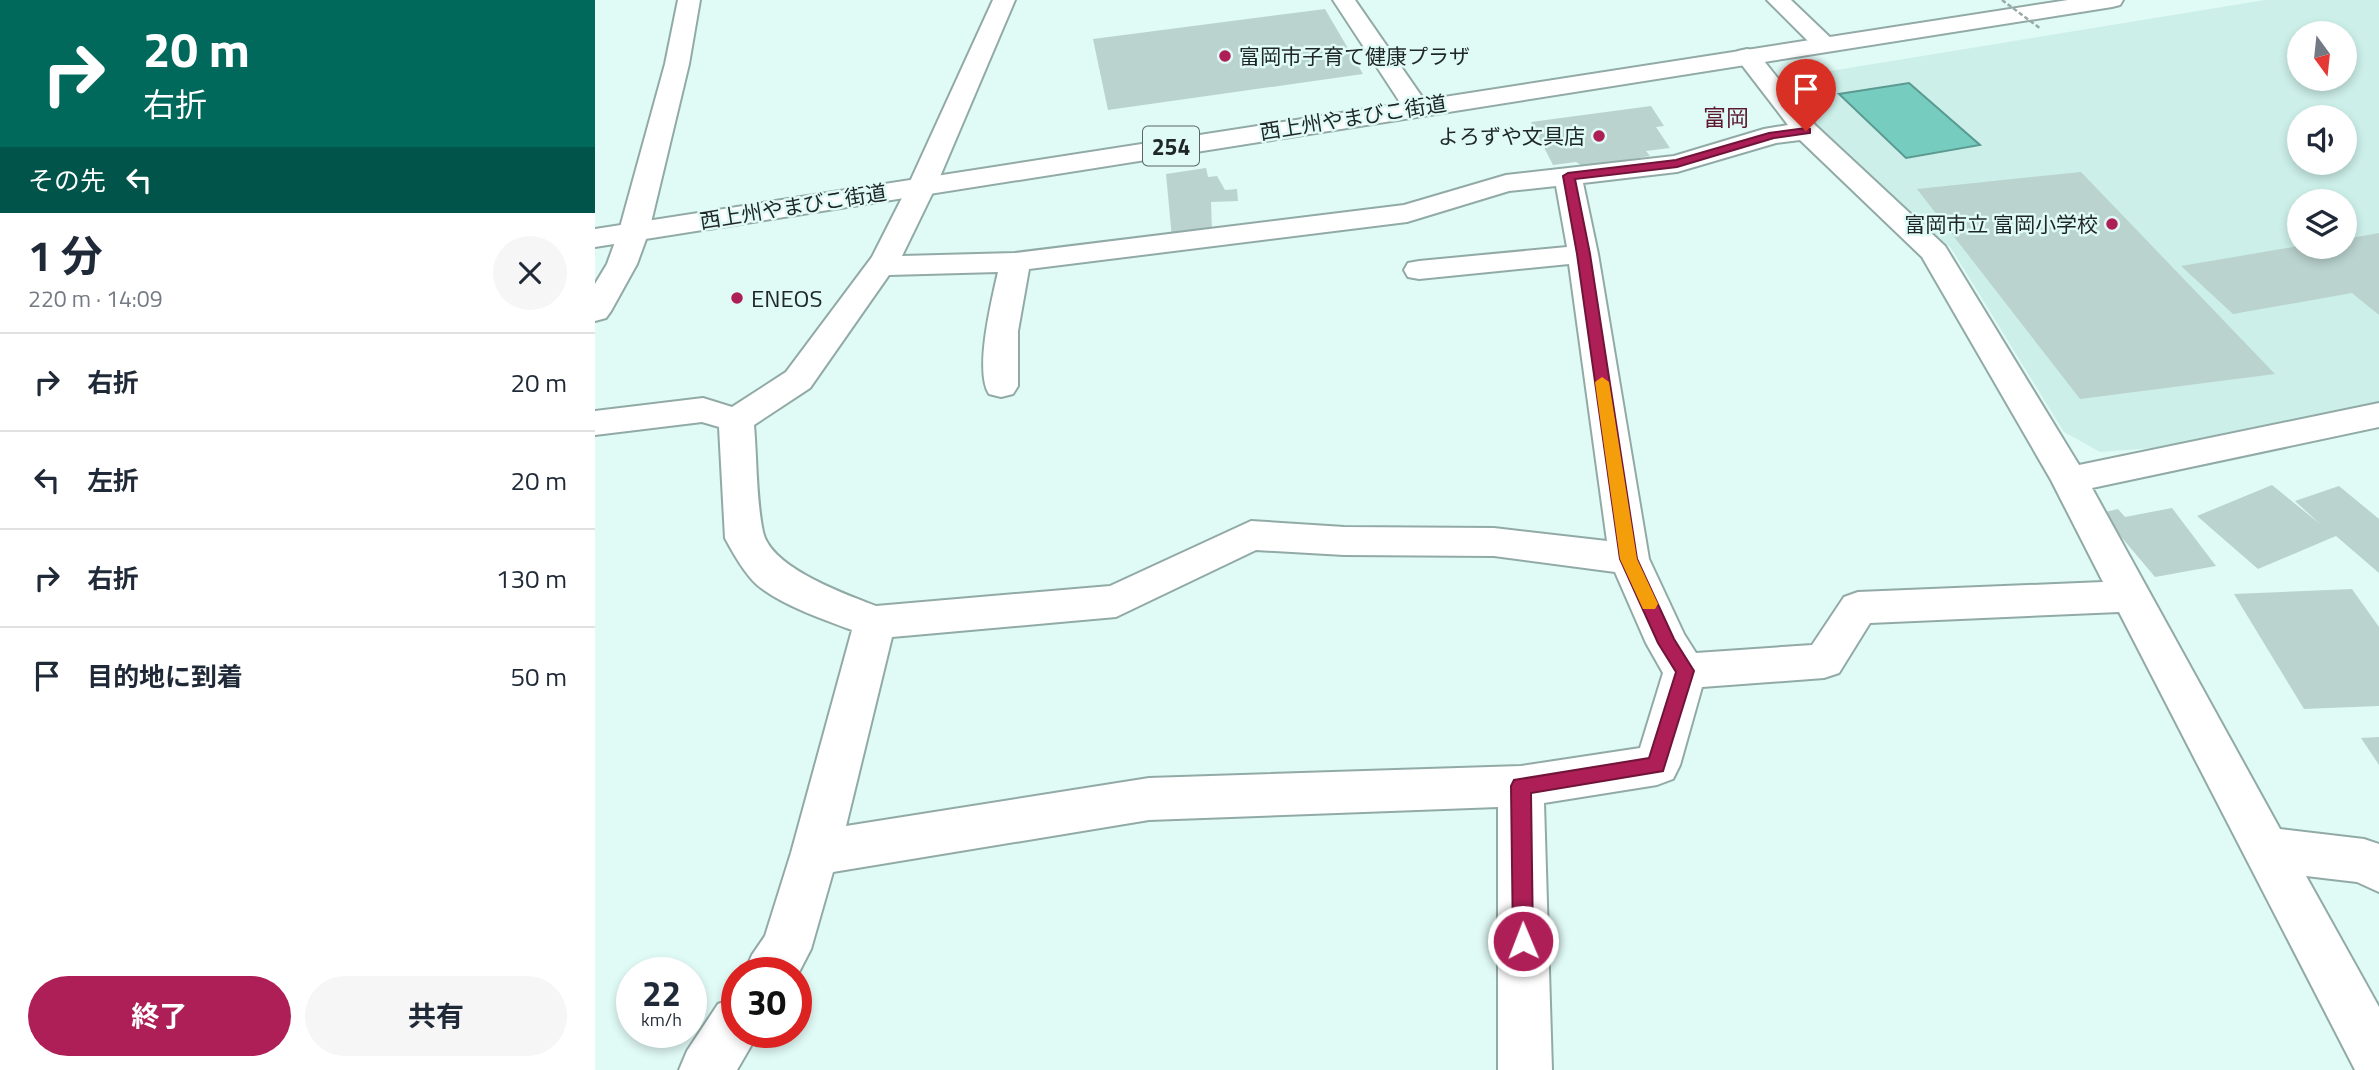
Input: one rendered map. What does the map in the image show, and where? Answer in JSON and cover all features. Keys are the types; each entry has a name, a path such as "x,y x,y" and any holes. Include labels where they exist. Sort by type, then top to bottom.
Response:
{"main road":[{"path":"595,311 622,264 634,231 677,64 689,0"},
{"path":"595,424 703,410 736,420 798,380 880,265 922,186 1003,0"},
{"path":"1344,0 1416,107"},
{"path":"1778,0 1825,44"},
{"name":"西上州やまびこ街道","path":"595,238 2097,1"},
{"path":"1747,56 1806,131 1934,252 2069,480 2379,1061"},
{"path":"880,265 1015,262 1407,213 1506,183 1677,164 1773,135 1806,131"},
{"path":"815,853 1149,799 1521,786 1657,765 1685,671 1667,643 1629,559 1583,254 1568,176"},
{"path":"1419,270 1583,254"},
{"path":"1001,386 1002,331 1015,262"},
{"path":"2069,480 2379,415"},
{"path":"736,420 744,538 773,576 830,605 875,622 1116,601 1251,535 1344,541 1494,542 1629,559"},
{"path":"1685,671 1824,661 1858,608 2130,596"},
{"path":"781,957 786,949 815,853 875,622"},
{"path":"1521,786 1525,1070"},
{"path":"2265,849 2364,861 2379,869"},
{"path":"706,1070 721,1047"}],"path":[{"path":"2002,0 2041,29"}],"shaded area":[{"name":"富岡市立 富岡小学校","path":"2265,0 2379,0 2379,407 2152,448 2100,452 2064,432 1951,248 1828,140 1782,92 1800,76"},
{"path":"1909,83 1980,145 1906,158 1839,94"}],"building":[{"name":"富岡市子育て健康プラザ","path":"1325,9 1363,74 1108,110 1093,39"},
{"path":"1651,106 1664,126 1656,127 1670,148 1646,151 1650,156 1584,167 1576,162 1553,165 1531,122"},
{"path":"1206,168 1208,177 1217,176 1225,190 1237,189 1238,201 1211,202 1212,231 1172,238 1166,174"},
{"path":"2081,172 2275,374 2080,399 1917,189"},
{"path":"2379,233 2379,315 2352,293 2233,314 2181,266 2287,248 2287,259 2357,259 2357,237"},
{"path":"2272,485 2320,524 2295,501 2339,486 2379,519 2379,573 2336,536 2258,569 2197,516"},
{"path":"2172,508 2216,566 2155,577 2101,513 2118,509 2125,517"},
{"path":"2352,589 2379,627 2379,706 2304,709 2234,594"},
{"path":"2379,737 2379,765 2361,738"}],"slow traffic":[{"path":"1602,382 1629,559 1649,604"}],"place":[{"name":"富岡市子育て健康プラザ","path":"1225,56"},
{"name":"よろずや文具店","path":"1599,136"},
{"name":"富岡市立 富岡小学校","path":"2112,224"},
{"name":"ENEOS","path":"737,298"}],"district":[{"name":"富岡","path":"1726,117"}],"route":[{"path":"1523,941 1521,786 1657,765 1685,671 1667,643 1629,559 1583,254 1568,176 1677,164 1773,135 1806,131"}]}
